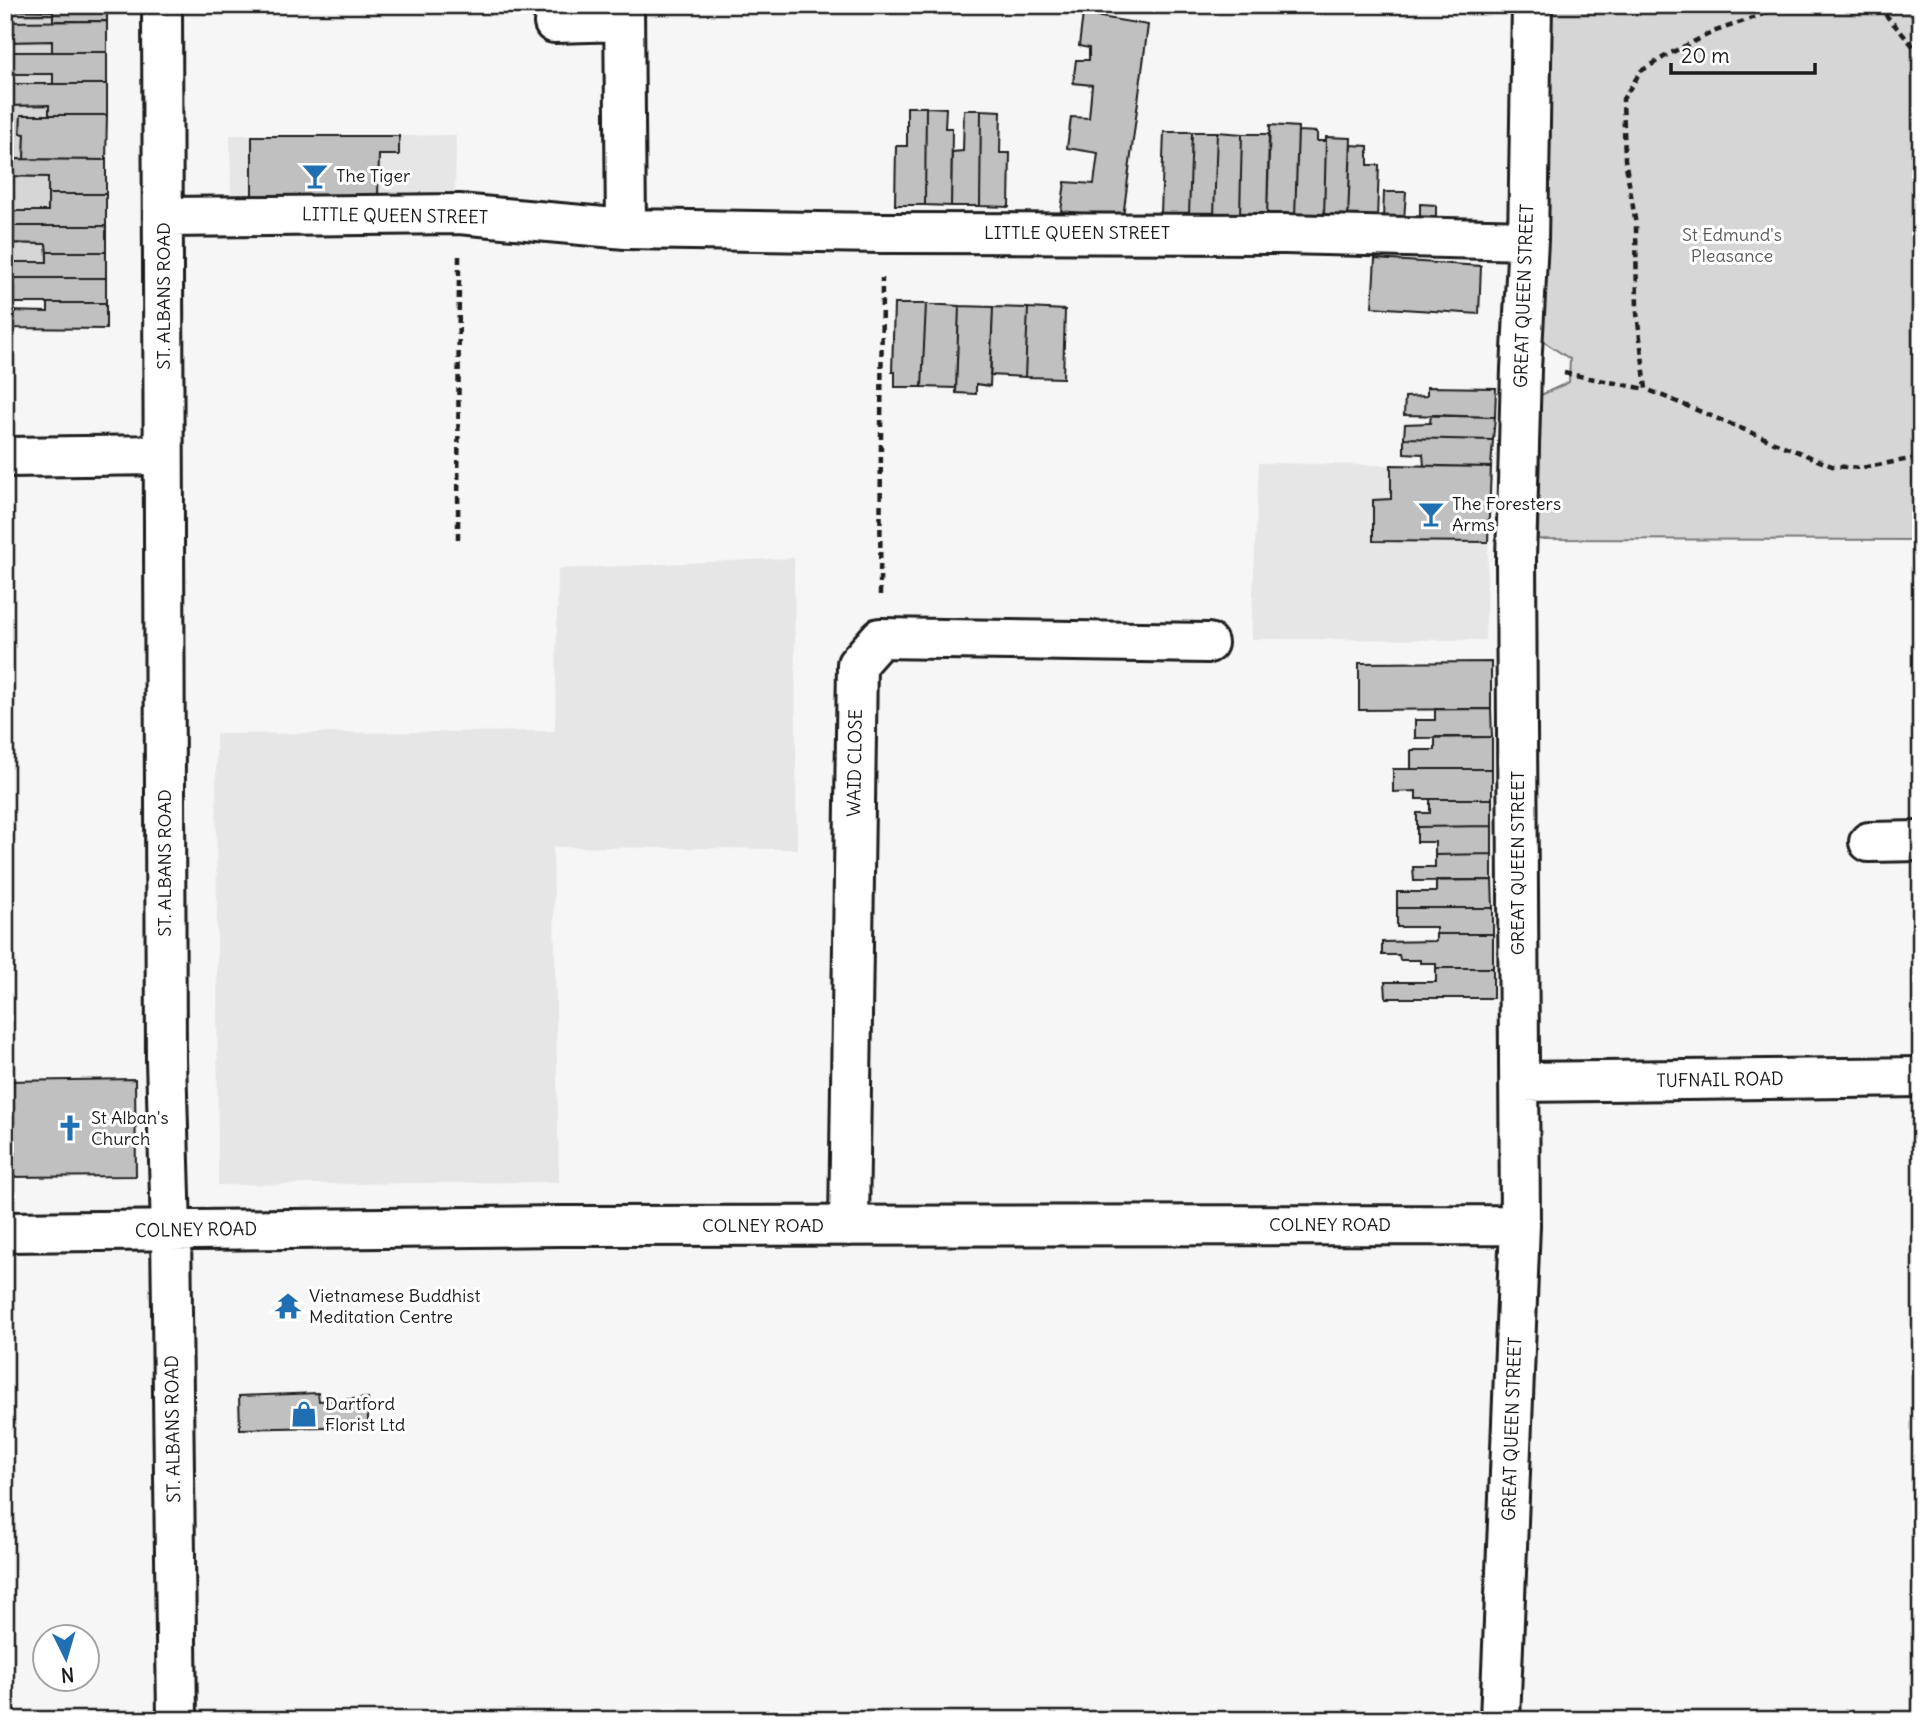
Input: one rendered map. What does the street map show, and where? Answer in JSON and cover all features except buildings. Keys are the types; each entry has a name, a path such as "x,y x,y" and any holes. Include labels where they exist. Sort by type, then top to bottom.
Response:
{"street":[{"name":"ST. ALBANS ROAD","path":"162,5 166,1060 171,1230 177,1720"},
{"name":"GREAT QUEEN STREET","path":"1500,1720 1520,1225 1516,560 1528,240 1532,5"},
{"path":"554,23 624,13 626,229"},
{"name":"LITTLE QUEEN STREET","path":"164,217 459,214 626,229 1284,234 1528,240"},
{"path":"5,457 163,455"},
{"path":"880,638 1208,643"},
{"name":"WAID CLOSE","path":"849,1226 857,664 880,638"},
{"path":"1869,842 1921,841"},
{"name":"TUFNAIL ROAD","path":"1520,1082 1921,1077"},
{"name":"COLNEY ROAD","path":"5,1232 849,1226 1520,1225"}],"path":[{"path":"1646,389 1637,313 1636,225 1625,159 1623,99 1641,71 1669,54 1713,32 1789,5"},
{"path":"1877,5 1921,55"},
{"path":"458,539 459,214"},
{"path":"880,638 883,233"},
{"path":"1559,372 1646,389 1832,466 1861,468 1921,457"}],"shaded area":[{"path":"230,135 456,135 455,198 231,196"},
{"path":"1259,463 1491,467 1485,640 1251,639"},
{"path":"794,558 797,849 553,847 559,1182 218,1185 216,734 555,731 558,569"}],"green space":[{"name":"St Edmund's Pleasance","path":"1551,5 1921,5 1921,540 1538,539 1541,395 1569,382 1570,359 1538,338"},
{"path":"5,10 53,11 53,21 5,22"},
{"path":"52,41 52,52 5,52 5,42"},
{"path":"5,74 53,74 53,84 5,84"},
{"path":"5,96 7,106 49,105 49,115 21,115 20,133 25,134 24,159 5,159"},
{"path":"5,176 48,177 48,211 5,211"},
{"path":"5,243 46,244 47,262 5,262"}],"place":[{"name":"The Tiger","path":"315,176"},
{"name":"The Foresters Arms","path":"1431,514"},
{"name":"St Alban's Church","path":"70,1128"},
{"name":"Vietnamese Buddhist Meditation Centre","path":"288,1306"},
{"name":"Dartford Florist Ltd","path":"304,1414"}]}
